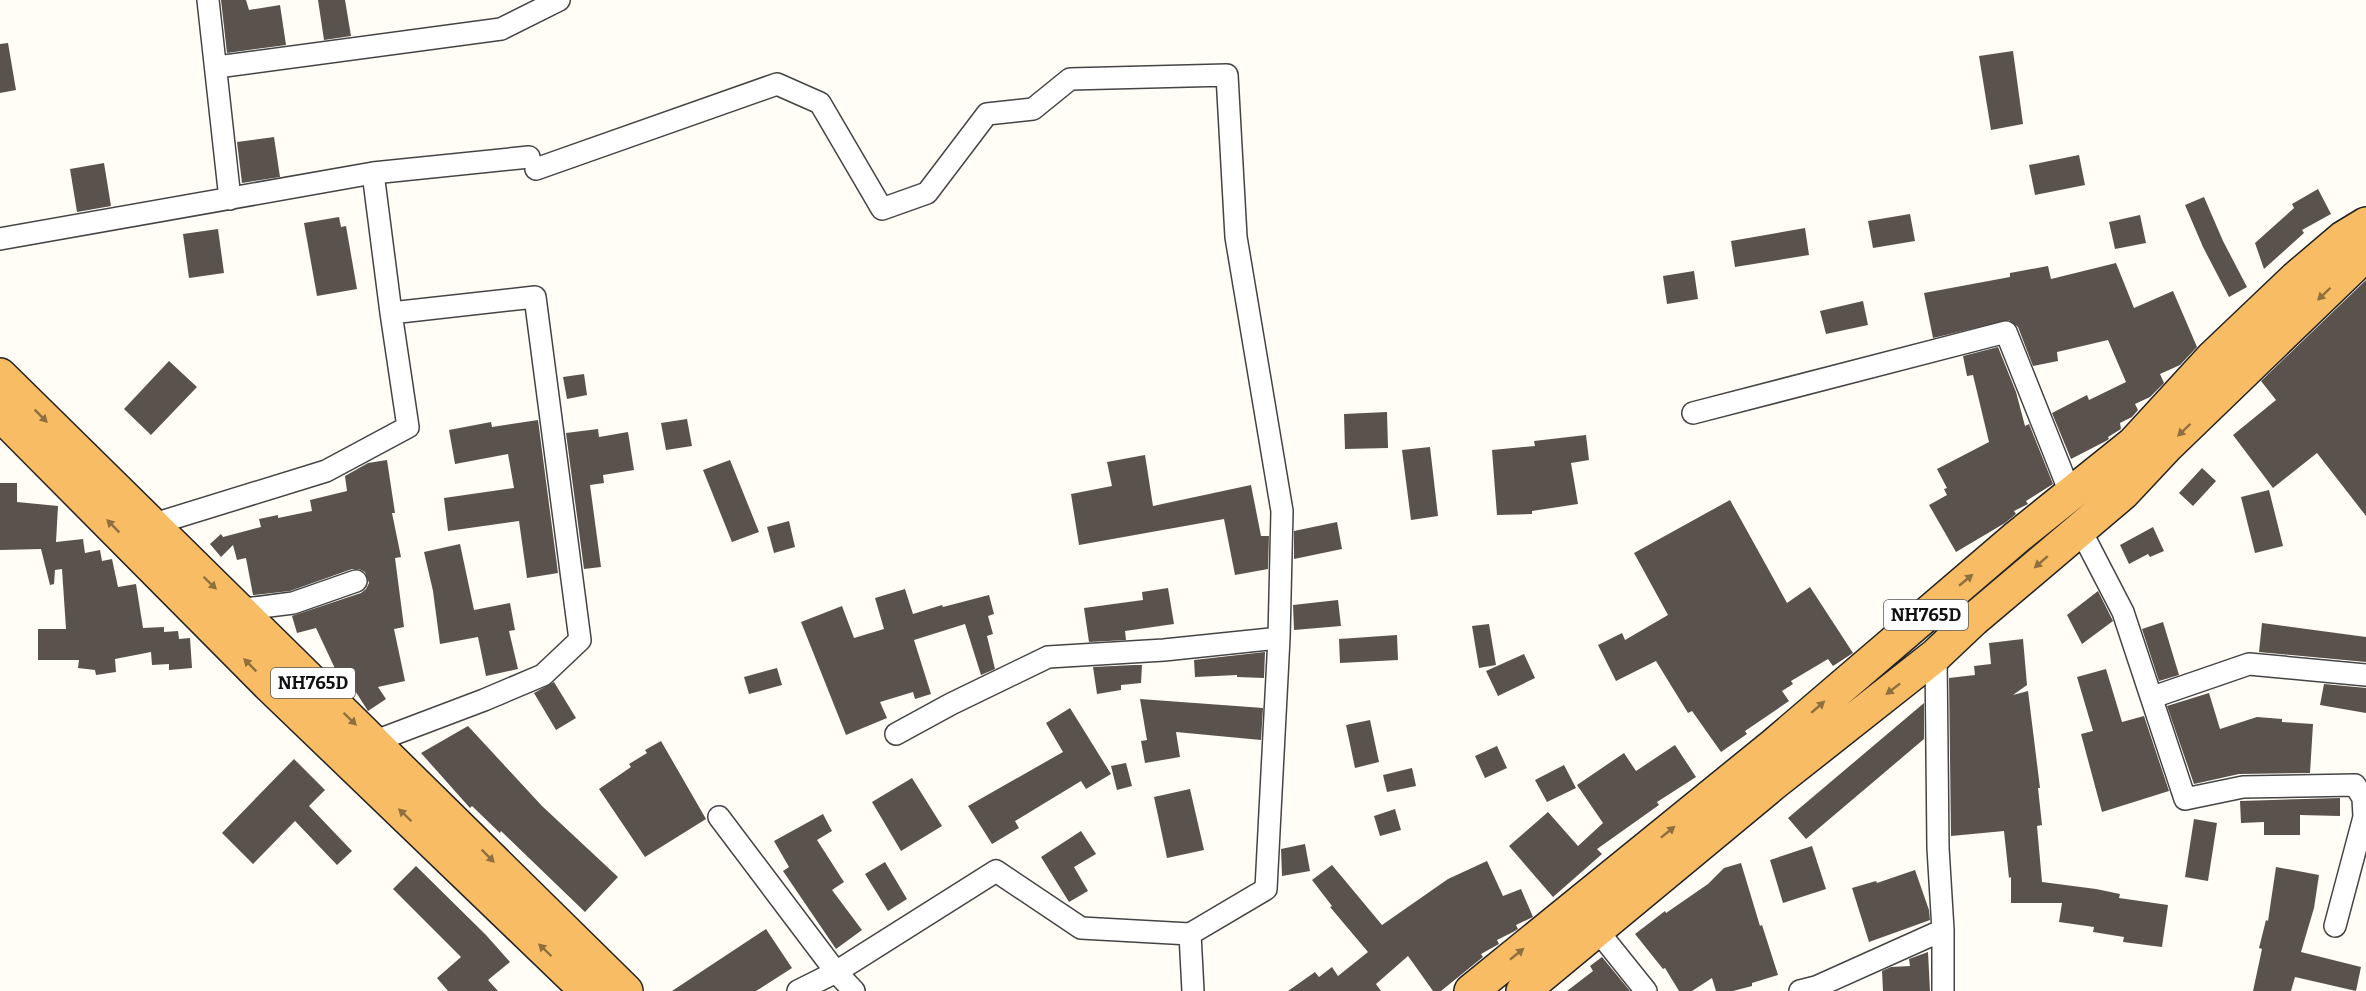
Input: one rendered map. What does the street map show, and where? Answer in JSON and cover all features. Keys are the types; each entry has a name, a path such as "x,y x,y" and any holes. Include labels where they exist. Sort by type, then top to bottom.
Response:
{"highway":[{"name":"NH765D","path":"1471,991 1774,745 2017,537 2134,443 2213,357 2296,278 2343,238 2366,224"},
{"name":"NH765D","path":"1523,991 1774,783 1936,655 1973,620 2123,493 2168,445 2366,254"},
{"name":"NH765D","path":"0,375 151,525 177,571 268,684 587,991"},
{"name":"NH765D","path":"0,414 177,571 238,610 626,991"}],"street":[{"path":"208,0 230,199"},
{"path":"217,67 501,29 559,0"},
{"path":"0,239 373,173 533,163 777,84 820,103 882,209 927,193 987,114 1033,109 1070,79 1227,75 1236,237 1282,511 1283,552 1266,889 1190,934 1081,928 996,870 836,972 798,991"},
{"path":"151,525 326,471 408,426 373,173"},
{"path":"373,742 543,675 580,640 535,297 391,313"},
{"path":"1693,413 2006,332 2071,495"},
{"path":"2080,530 2123,612 2185,799 2243,787 2355,785 2363,798 2364,817 2335,926"},
{"path":"238,610 293,603 356,581"},
{"path":"896,734 951,704 1048,657 1164,650 1279,638"},
{"path":"1936,655 1938,849 1943,930 1942,991"},
{"path":"2153,697 2249,664 2366,675"},
{"path":"719,817 836,972 854,991"},
{"path":"1597,930 1646,991"},
{"path":"1800,991 1816,987 1943,930"},
{"path":"1190,934 1192,991"}],"building":[{"path":"221,0 246,0 249,10 280,5 286,45 227,53"},
{"path":"318,0 345,0 351,36 324,40"},
{"path":"8,43 16,90 0,93 0,44"},
{"path":"2013,51 2023,124 1991,130 1979,56"},
{"path":"274,137 280,177 242,183 237,142"},
{"path":"2079,155 2085,185 2035,195 2029,165"},
{"path":"104,163 111,206 77,212 70,169"},
{"path":"2318,189 2331,214 2302,230 2304,233 2264,269 2255,243 2294,208 2292,204"},
{"path":"2204,197 2223,241 2247,287 2229,297 2203,247 2185,205"},
{"path":"1910,214 1915,241 1873,248 1868,221"},
{"path":"2140,215 2146,243 2115,249 2109,222"},
{"path":"339,217 341,227 346,226 357,289 317,296 304,223"},
{"path":"1805,228 1809,255 1735,267 1731,241"},
{"path":"218,229 224,273 189,278 183,234"},
{"path":"2116,263 2134,308 2173,291 2197,347 2180,365 2160,374 2164,383 2150,397 2135,404 2138,410 2132,417 2120,423 2121,429 2108,437 2106,441 2071,459 2052,413 2087,395 2089,400 2126,382 2108,340 2057,352 2058,361 2033,366 2018,327 2009,320 1933,338 1924,293 2010,277 2010,273 2048,266 2051,279"},
{"path":"1694,271 1698,299 1667,304 1663,276"},
{"path":"2366,280 2366,516 2317,453 2273,488 2233,435 2276,400 2261,381"},
{"path":"1863,301 1868,325 1826,334 1820,311"},
{"path":"1998,347 2016,392 2025,426 2029,424 2053,484 2026,501 2028,504 2014,511 2016,514 2005,523 1956,552 1929,505 1947,495 1944,489 1947,488 1937,469 1989,442 1973,375 1967,376 1963,356"},
{"path":"169,361 197,387 151,435 124,409"},
{"path":"584,374 587,395 567,399 563,377"},
{"path":"1387,412 1388,448 1345,449 1344,414"},
{"path":"687,419 692,446 666,450 661,423"},
{"path":"538,420 558,573 527,578 519,521 448,531 444,498 514,488 508,454 455,464 449,430 491,422 492,427"},
{"path":"598,429 599,437 628,432 634,470 603,475 604,483 590,485 601,567 584,569 566,433"},
{"path":"1586,435 1589,460 1571,463 1578,504 1532,511 1532,514 1497,515 1492,450 1535,446 1534,441"},
{"path":"1430,447 1438,516 1411,520 1402,450"},
{"path":"1145,455 1153,506 1251,485 1261,536 1269,536 1268,569 1235,575 1224,519 1079,545 1071,494 1112,486 1107,462"},
{"path":"387,460 395,513 392,513 401,557 395,558 404,627 394,629 405,681 378,687 386,699 368,711 343,672 338,675 316,628 297,633 292,616 361,593 369,583 365,572 352,569 290,591 253,595 246,558 237,560 233,545 221,557 210,544 221,534 223,537 261,527 259,519 278,515 278,518 312,511 310,500 347,491 345,476 368,463"},
{"path":"730,460 759,532 732,542 703,470"},
{"path":"2202,468 2216,481 2193,506 2179,493"},
{"path":"0,483 17,483 17,502 58,506 56,542 83,539 85,553 100,550 102,561 112,559 118,587 136,584 143,628 164,627 164,632 178,631 179,639 190,638 192,668 169,670 169,664 152,665 151,652 115,659 116,672 96,675 95,670 78,668 79,660 38,660 38,629 66,629 62,569 55,570 54,584 50,585 41,549 0,550"},
{"path":"2269,490 2283,546 2255,553 2241,497"},
{"path":"1730,500 1787,603 1810,587 1853,653 1833,666 1828,659 1791,681 1793,684 1782,691 1789,701 1745,731 1747,734 1721,752 1692,711 1688,713 1656,661 1616,681 1598,645 1622,633 1625,640 1668,615 1634,553"},
{"path":"789,521 795,547 774,553 767,527"},
{"path":"1337,522 1342,549 1294,559 1294,531"},
{"path":"2153,527 2164,551 2150,557 2148,554 2129,564 2120,545"},
{"path":"460,544 474,610 510,603 515,630 509,631 518,669 486,676 478,637 440,644 433,591 424,552"},
{"path":"1168,588 1174,624 1125,631 1126,640 1089,642 1084,608 1143,600 1142,592"},
{"path":"905,589 913,614 989,595 994,614 988,616 993,634 987,636 995,669 981,675 965,624 914,640 931,694 915,699 913,692 880,702 887,718 846,735 801,622 842,606 854,638 884,629 875,598"},
{"path":"2098,591 2113,621 2082,644 2067,615"},
{"path":"1338,600 1341,626 1294,630 1293,605"},
{"path":"2163,622 2179,675 2159,681 2142,629"},
{"path":"2262,623 2366,637 2366,662 2259,652"},
{"path":"1489,624 1496,665 1479,668 1472,626"},
{"path":"1397,635 1398,660 1340,663 1339,639"},
{"path":"2023,639 2027,685 2013,695 2028,691 2040,788 2038,788 2042,825 2037,826 2042,882 2096,889 2120,894 2119,898 2168,905 2162,947 2123,942 2124,937 2093,932 2094,927 2059,922 2062,903 2011,903 2011,877 2009,878 2004,831 1951,836 1949,678 1975,675 1974,666 1991,664 1989,643"},
{"path":"1265,652 1264,678 1237,677 1237,675 1195,677 1194,660"},
{"path":"1524,654 1535,678 1498,696 1486,671"},
{"path":"1142,665 1141,683 1121,685 1121,690 1097,694 1093,667"},
{"path":"777,668 782,685 749,694 744,677"},
{"path":"2106,669 2122,722 2144,716 2169,791 2102,812 2081,734 2093,731 2077,677"},
{"path":"554,682 576,718 556,730 534,693"},
{"path":"2324,684 2366,688 2366,713 2320,705"},
{"path":"2209,693 2220,729 2257,717 2282,719 2282,722 2313,724 2310,773 2239,774 2194,784 2167,706"},
{"path":"1140,699 1263,708 1261,740 1176,732 1180,757 1145,763 1141,741 1147,740"},
{"path":"1924,703 1924,739 1806,839 1788,818"},
{"path":"1070,708 1111,774 1086,789 1081,781 1015,821 1019,828 992,844 968,806 1063,752 1046,723"},
{"path":"1370,720 1379,762 1355,768 1346,725"},
{"path":"468,726 542,806 618,877 585,912 501,831 500,833 472,806 470,808 421,753"},
{"path":"661,741 706,819 645,857 599,789 631,767 629,764 647,753 645,750"},
{"path":"1675,745 1696,777 1657,802 1659,805 1597,849 1602,854 1553,897 1509,846 1548,812 1578,846 1603,823 1577,785 1624,753 1636,771"},
{"path":"1497,746 1507,768 1485,778 1475,756"},
{"path":"294,759 325,790 309,806 352,851 337,865 295,821 253,864 222,833"},
{"path":"1126,763 1132,786 1117,790 1111,766"},
{"path":"1564,765 1576,788 1547,802 1535,780"},
{"path":"1412,768 1416,786 1387,792 1383,775"},
{"path":"912,778 942,826 901,851 872,802"},
{"path":"1190,789 1204,850 1167,858 1154,797"},
{"path":"2340,798 2340,816 2300,815 2300,835 2264,835 2264,822 2241,823 2240,801"},
{"path":"1395,809 1401,830 1380,836 1374,816"},
{"path":"823,814 832,831 817,840 844,882 832,890 862,930 836,949 783,871 789,867 774,841"},
{"path":"2194,819 2217,823 2208,881 2185,877"},
{"path":"1081,831 1096,854 1074,867 1088,891 1069,902 1041,857"},
{"path":"1305,844 1310,871 1282,876 1281,849"},
{"path":"1812,846 1826,889 1783,903 1770,860"},
{"path":"1487,861 1503,896 1521,889 1533,917 1516,925 1518,929 1497,940 1499,944 1481,954 1483,957 1441,991 1433,991 1408,956 1376,984 1381,991 1288,991 1315,972 1319,977 1332,967 1338,976 1368,952 1330,907 1332,906 1312,880 1332,865 1382,925 1448,879"},
{"path":"885,862 907,899 888,911 865,874"},
{"path":"1741,863 1778,975 1733,991 1716,991 1712,978 1692,991 1679,991 1665,968 1663,969 1635,934 1665,911 1666,913 1708,884 1724,868"},
{"path":"416,866 510,962 488,980 498,991 448,991 437,978 461,957 393,889"},
{"path":"2276,867 2319,875 2314,908 2301,952 2361,967 2356,991 2295,977 2291,991 2253,991 2262,949 2259,948 2266,920 2268,921"},
{"path":"1915,870 1929,910 1930,920 1869,942 1852,888 1876,881 1877,883"},
{"path":"766,929 792,968 756,991 672,991"},
{"path":"1928,952 1930,991 1883,991 1882,971 1891,967 1910,966 1909,959"},
{"path":"1602,957 1630,991 1567,991 1593,971 1590,966"}]}
